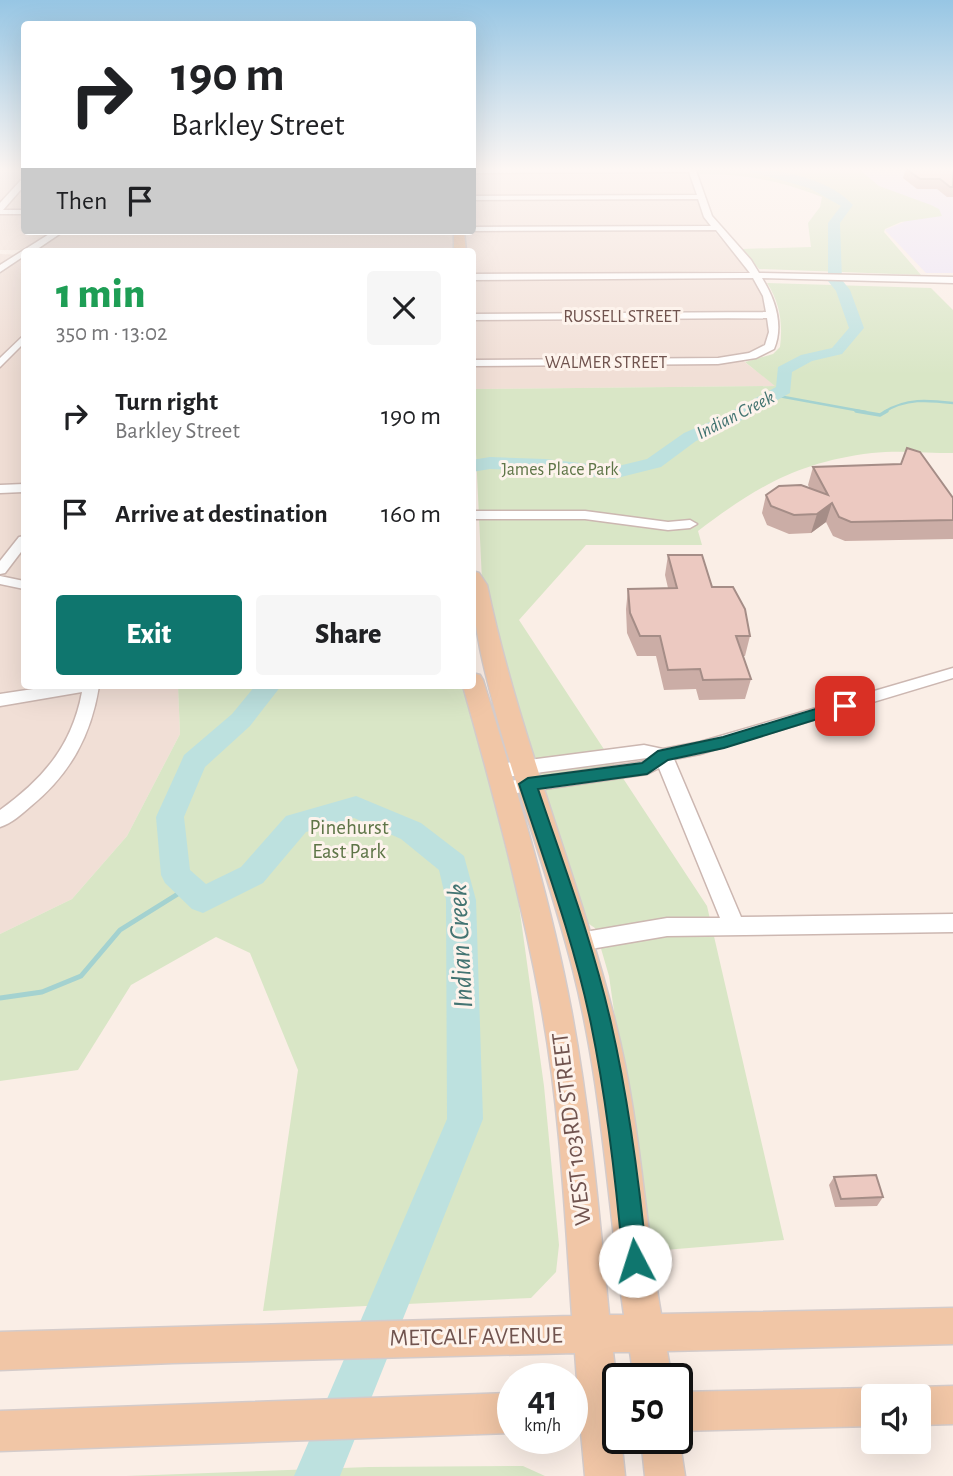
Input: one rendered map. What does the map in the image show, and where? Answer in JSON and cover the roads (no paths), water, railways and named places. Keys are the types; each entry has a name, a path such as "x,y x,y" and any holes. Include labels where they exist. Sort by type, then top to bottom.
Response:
{"main road":[{"name":"WEST 103RD STREET","path":"476,583 497,684 531,891 556,1007 574,1127 596,1413 605,1476"},
{"name":"WEST 103RD STREET","path":"476,689 579,942 601,1022 625,1154 635,1261 651,1363"},
{"name":"METCALF AVENUE","path":"0,1351 173,1344 953,1326"},
{"path":"931,1406 953,1405"},
{"path":"693,1412 861,1407"},
{"path":"0,1431 497,1414"},
{"path":"663,1454 665,1476"}],"street":[{"path":"33,248 51,237"},
{"path":"724,237 757,276 768,296 772,316"},
{"path":"0,252 21,253"},
{"path":"0,269 21,256"},
{"path":"476,276 805,276 953,280"},
{"name":"RUSSELL STREET","path":"476,317 772,316"},
{"name":"WALMER STREET","path":"476,363 739,359 761,352 773,341 772,316"},
{"path":"0,364 21,341"},
{"path":"0,489 21,488"},
{"path":"476,514 585,515 668,526 690,524"},
{"path":"0,570 21,544"},
{"path":"0,580 21,584"},
{"path":"513,778 647,768 663,755 724,742 953,673"},
{"path":"0,700 70,689"},
{"path":"0,820 38,791 64,763 85,722 89,689"},
{"path":"663,755 733,926"},
{"path":"579,942 667,927 953,923"}],"waterway":[{"name":"Indian Creek","path":"476,465 490,463 545,465 614,473 654,463 690,437 727,421 784,389 784,370 807,358 837,351 857,328 843,290 835,281 834,237"},
{"path":"773,395 866,412"},
{"path":"884,412 909,402 953,403"},
{"path":"856,411 880,415 887,411"},
{"name":"Indian Creek","path":"267,689 241,720 194,762 170,817 176,875 203,900 252,875 296,824 356,807 411,831 453,864 461,900 465,1119 317,1476"},
{"path":"0,998 42,992 81,976 120,930 189,887"}],"park label":[{"name":"James Place Park","path":"560,469"},
{"name":"Pinehurst East Park","path":"349,839"}]}
